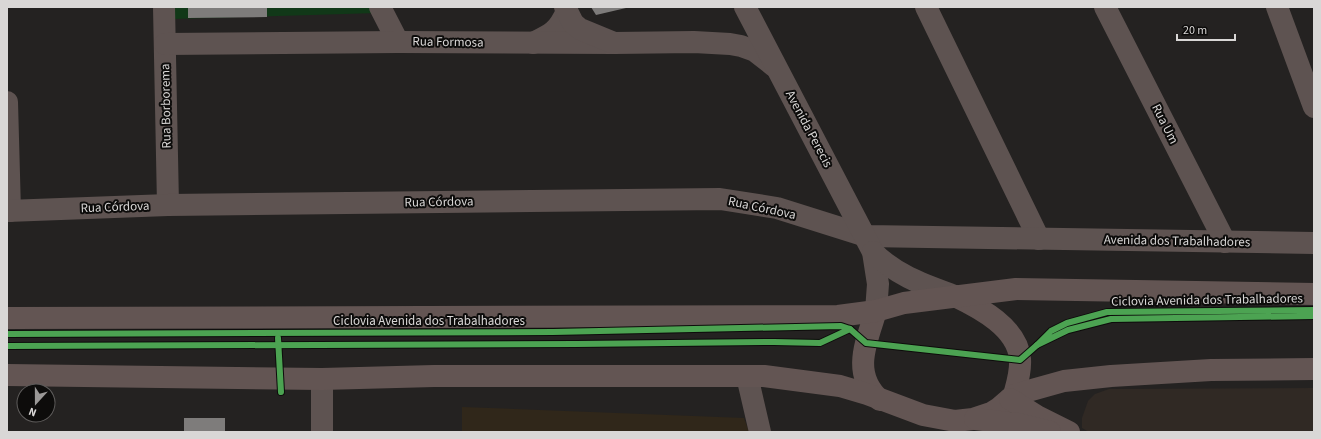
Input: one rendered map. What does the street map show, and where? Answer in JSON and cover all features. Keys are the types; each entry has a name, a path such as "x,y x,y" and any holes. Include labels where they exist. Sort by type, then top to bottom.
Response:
{"main road":[{"path":"7,318 838,316 876,311 904,303 1016,289 1314,294"},
{"path":"955,296 988,315 1005,328 1014,338 1018,348 1020,360 1019,377 1012,397"},
{"path":"876,311 865,348 863,366 866,382 872,392 880,400"},
{"path":"974,419 991,413 1012,397 1064,381 1111,376 1211,370 1314,368"},
{"path":"7,376 322,379 434,376 764,376 818,382 847,388 938,419 955,421 974,419 1018,424 1050,432"},
{"path":"1012,397 1043,420 1069,432"}],"street":[{"name":"Rua Borborema","path":"164,7 168,205"},
{"path":"380,7 398,42"},
{"path":"926,7 1039,238"},
{"name":"Rua Um","path":"1106,7 1225,242"},
{"path":"1277,7 1314,107"},
{"path":"533,43 556,31 562,23 566,9"},
{"path":"566,9 573,23 580,29 614,43"},
{"path":"730,44 747,28 748,13"},
{"name":"Avenida Perecis","path":"748,13 870,244 879,258 898,272 916,281 955,296"},
{"name":"Rua Formosa","path":"165,44 694,42 741,46 755,51 777,68"},
{"path":"7,102 9,211"},
{"name":"Rua Córdova","path":"9,211 168,205 720,200 777,208 870,244"},
{"name":"Avenida dos Trabalhadores","path":"870,244 1039,238 1314,243"},
{"name":"Avenida Perecis","path":"870,244 878,284 876,311"},
{"path":"747,376 760,432"},
{"path":"322,379 322,432"}],"shaded area":[{"path":"1314,388 1314,432 1089,432 1082,428 1082,418 1088,401 1095,394 1109,389"},
{"path":"462,407 744,418 749,432 462,432"}],"green space":[{"path":"174,7 373,7 377,13 174,19"}],"building":[{"path":"188,7 267,7 267,17 188,18"},
{"path":"591,7 626,7 626,8 596,15"},
{"path":"184,418 225,418 225,432 184,432"}],"cycle path":[{"name":"Ciclovia Avenida dos Trabalhadores","path":"1314,310 1107,312 1067,323 1051,331 1037,345 1068,330 1111,319 1314,316"},
{"name":"Ciclovia Avenida dos Trabalhadores","path":"7,334 553,332 841,326 850,329 820,343 7,346"},
{"path":"850,329 866,343 1020,360 1037,345"},
{"path":"278,338 281,392"}]}
